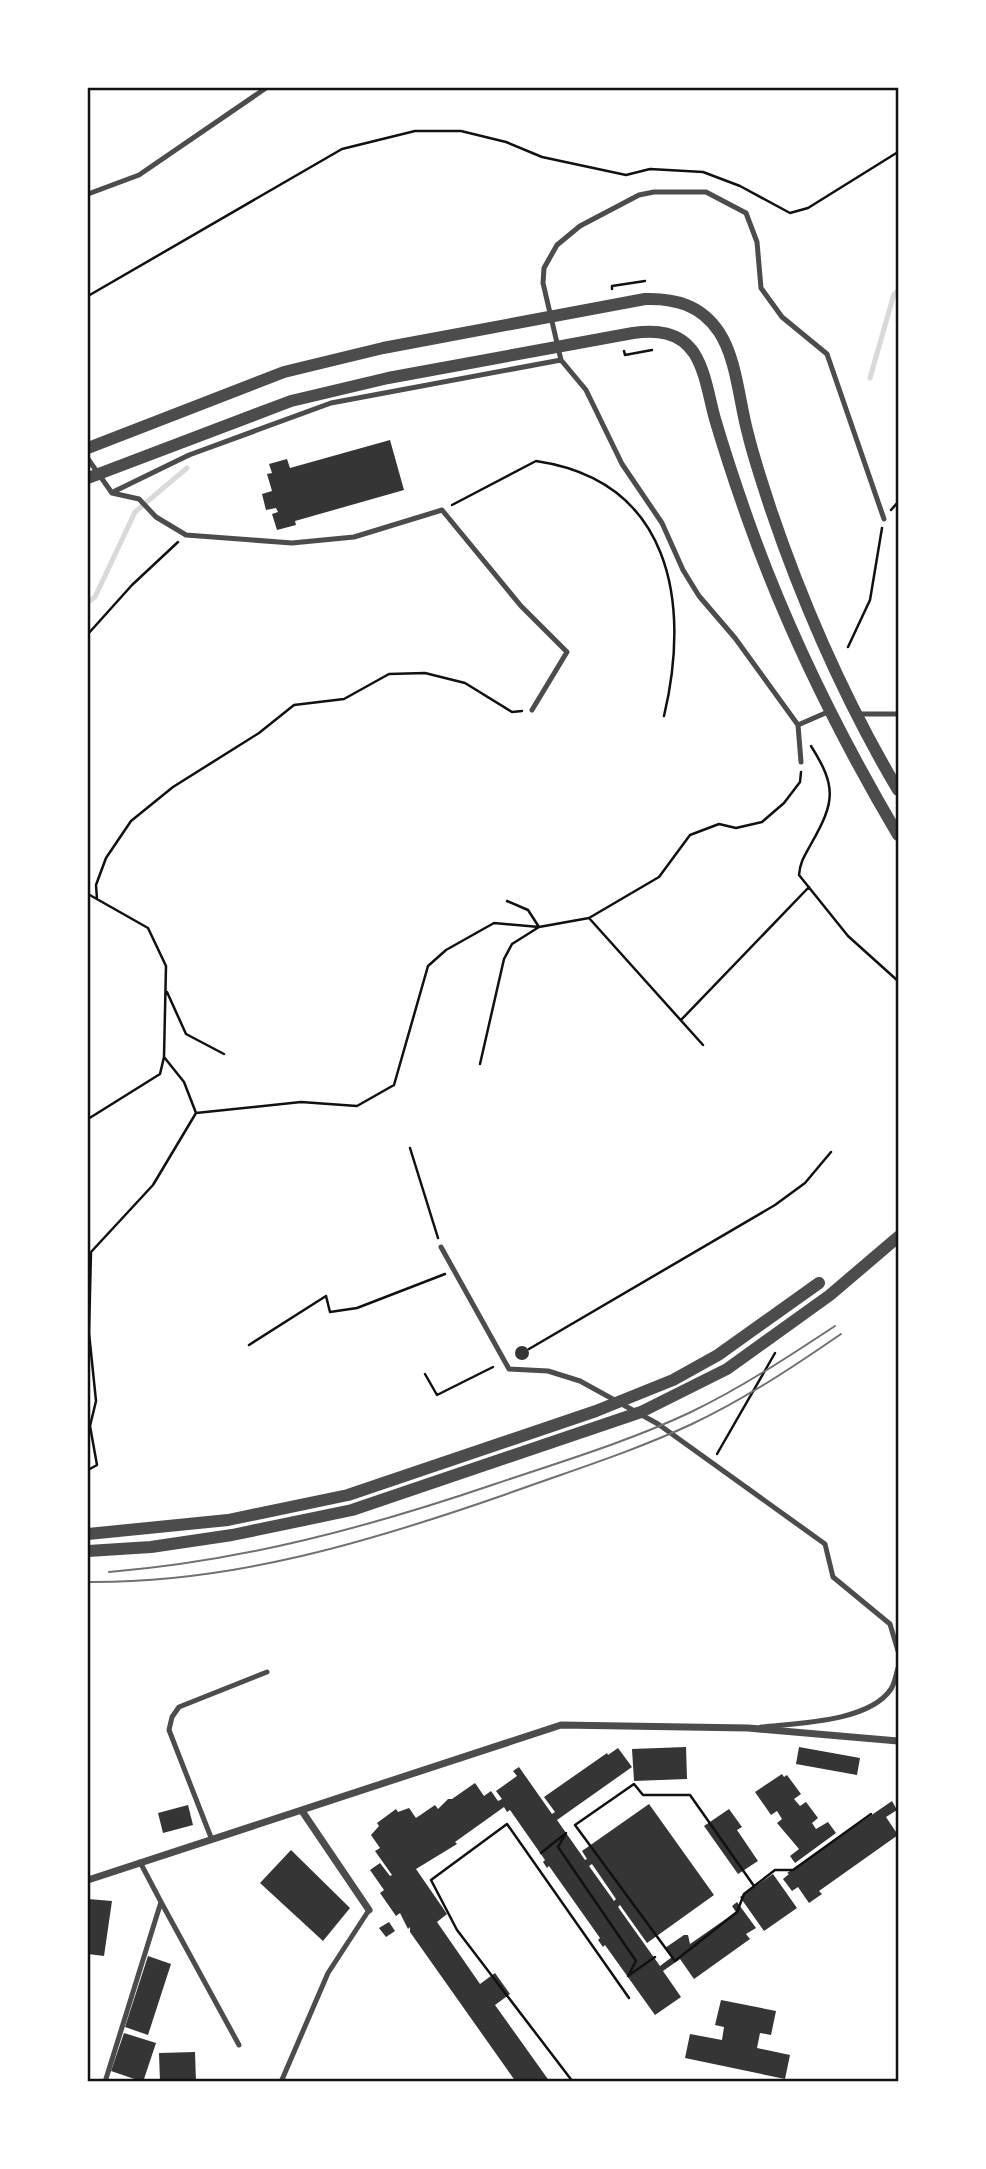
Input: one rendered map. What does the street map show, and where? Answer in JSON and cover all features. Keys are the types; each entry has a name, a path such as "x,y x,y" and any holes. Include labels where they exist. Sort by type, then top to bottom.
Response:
{"street":[{"path":"88,448 284,372 383,348 627,302 670,299 690,306 707,317 720,334 748,436 793,570 828,654 898,790"},
{"path":"88,478 291,401 388,378 633,333 661,332 674,335 694,354 775,593 845,742 898,835"},
{"path":"845,742 866,730"},
{"path":"88,1551 151,1547 232,1535 352,1510 661,1404 727,1369 785,1329 898,1237"},
{"path":"88,1534 228,1520 348,1494 596,1411 663,1384 718,1355 775,1317 819,1283"},
{"path":"88,1880 561,1725 748,1728 898,1741"},
{"path":"302,1811 369,1910"}],"lane":[{"path":"88,194 139,175 266,88"},
{"path":"801,762 798,726 736,638 699,596 683,570 662,523 622,464 586,390 561,360 543,283 544,268 557,245 580,226 639,195 706,192 747,213 757,242 761,288 782,317 827,354 884,519"},
{"path":"112,493 189,455 331,403 561,360"},
{"path":"88,459 112,493 139,499 156,517 186,535 292,543 354,537 442,510 521,606 567,652 532,710"},
{"path":"798,726 830,711"},
{"path":"858,714 898,715"},
{"path":"440,1247 509,1369 548,1371 580,1381 658,1424 825,1544 833,1577 890,1624 898,1651"},
{"path":"748,1728 821,1721 873,1707 892,1688 898,1668"},
{"path":"212,1840 169,1730 172,1717 179,1707 267,1672"},
{"path":"140,1862 239,2045"},
{"path":"105,2081 162,1902"},
{"path":"281,2081 328,1973 369,1910"}],"path":[{"path":"88,296 342,149 415,131 461,131 506,142 542,157 626,175 650,169 703,172 740,186 790,213 808,208 898,152"},
{"path":"612,286 645,281"},
{"path":"625,355 652,351"},
{"path":"442,510 493,486 536,461 585,472 618,492 652,531 669,575 673,618 672,684 664,716"},
{"path":"848,647 870,600 884,519 898,502"},
{"path":"88,634 132,585 186,535"},
{"path":"97,899 96,885 106,858 131,821 173,787 259,733 294,705 344,699 389,674 425,673 465,683 512,712 532,710"},
{"path":"798,726 831,783 828,811 800,864 800,875 848,936 898,981"},
{"path":"196,1113 301,1102 357,1106 394,1085 429,967 446,950 494,923 540,927 589,918 659,877 690,835 719,824 736,828 762,822 779,808 800,782 801,762"},
{"path":"681,1020 809,887"},
{"path":"88,894 148,928 166,966 164,1057 160,1074 88,1119"},
{"path":"507,901 528,910 540,927"},
{"path":"589,918 703,1045"},
{"path":"480,1064 504,960 512,944 540,927"},
{"path":"166,989 186,1034 224,1054"},
{"path":"164,1057 184,1082 196,1113"},
{"path":"88,1470 97,1465 90,1426 96,1401 89,1333 91,1252 153,1185 196,1113"},
{"path":"410,1148 440,1247"},
{"path":"529,1349 775,1205 805,1183 831,1152"},
{"path":"249,1345 326,1296 330,1312 357,1308 454,1270"},
{"path":"711,1462 779,1346"},
{"path":"425,1374 437,1395 504,1361"},
{"path":"754,1886 690,1795 643,1795 634,1784 575,1825 675,1961 737,1912 744,1894 775,1870 793,1870 871,1814"},
{"path":"573,2081 457,1930 431,1880 507,1824 629,1998"},
{"path":"541,1853 566,1833 558,1847 636,1961 628,1976 655,1956"}],"building":[{"path":"390,440 404,490 295,521 296,525 277,530 272,514 278,512 276,508 266,510 262,494 272,491 267,474 272,473 269,464 287,459 290,468"},
{"path":"519,1346 525,1346 529,1353 525,1360 519,1360 515,1356 515,1350"},
{"path":"686,1747 687,1779 634,1781 632,1749"},
{"path":"799,1747 860,1758 857,1775 796,1764"},
{"path":"618,1748 632,1767 557,1820 585,1860 587,1859 582,1851 649,1804 714,1895 647,1943 620,1905 618,1907 660,1966 672,1957 665,1948 684,1935 688,1935 690,1944 736,1912 732,1906 737,1902 756,1928 746,1934 750,1939 694,1979 680,1959 663,1971 681,1997 655,2015 605,1945 603,1947 598,1940 600,1938 549,1866 547,1868 543,1862 545,1860 510,1810 507,1812 504,1807 455,1842 457,1844 416,1869 447,1914 437,1922 480,1984 495,1973 510,1994 495,2005 550,2082 516,2082 410,1932 410,1927 408,1929 400,1913 396,1916 380,1893 384,1890 370,1870 380,1863 390,1876 392,1875 375,1851 380,1848 371,1835 379,1826 377,1823 396,1809 398,1812 409,1808 416,1818 435,1805 438,1809 448,1799 475,1783 484,1796 491,1791 498,1801 502,1799 496,1791 517,1776 513,1771 519,1767 552,1814 555,1812 544,1797 607,1753 608,1755","holes":["592,1864 616,1899 614,1901 589,1866"]},
{"path":"782,1774 784,1777 787,1775 801,1794 794,1799 800,1806 806,1802 818,1818 812,1823 816,1829 828,1822 836,1833 795,1863 790,1856 799,1849 777,1823 782,1819 777,1811 771,1815 755,1792"},
{"path":"892,1801 897,1810 886,1817 898,1835 819,1891 822,1894 809,1903 798,1887 792,1891 783,1879 789,1874 787,1873"},
{"path":"188,1805 193,1825 163,1833 158,1813"},
{"path":"729,1809 742,1827 737,1830 758,1861 738,1874 704,1826"},
{"path":"291,1850 350,1908 323,1941 260,1883"},
{"path":"773,1874 797,1908 764,1931 740,1897"},
{"path":"88,1899 112,1901 104,1956 88,1954"},
{"path":"389,1922 395,1931 386,1937 379,1928"},
{"path":"148,1956 171,1964 148,2035 125,2027"},
{"path":"721,2000 776,2011 771,2035 760,2033 757,2048 790,2055 785,2079 685,2058 690,2034 722,2040 724,2027 715,2025"},
{"path":"124,2033 156,2043 143,2082 111,2071"},
{"path":"195,2052 196,2082 160,2082 159,2053"}],"waterway":[{"path":"870,378 894,294 898,291"},
{"path":"88,602 95,597 135,512 187,468"}],"tram line":[{"path":"109,1572 208,1560 305,1540 448,1500 569,1460 689,1413 764,1372 835,1326"},
{"path":"88,1582 142,1580 247,1567 402,1529 623,1453 692,1424 750,1393 841,1334"}]}
